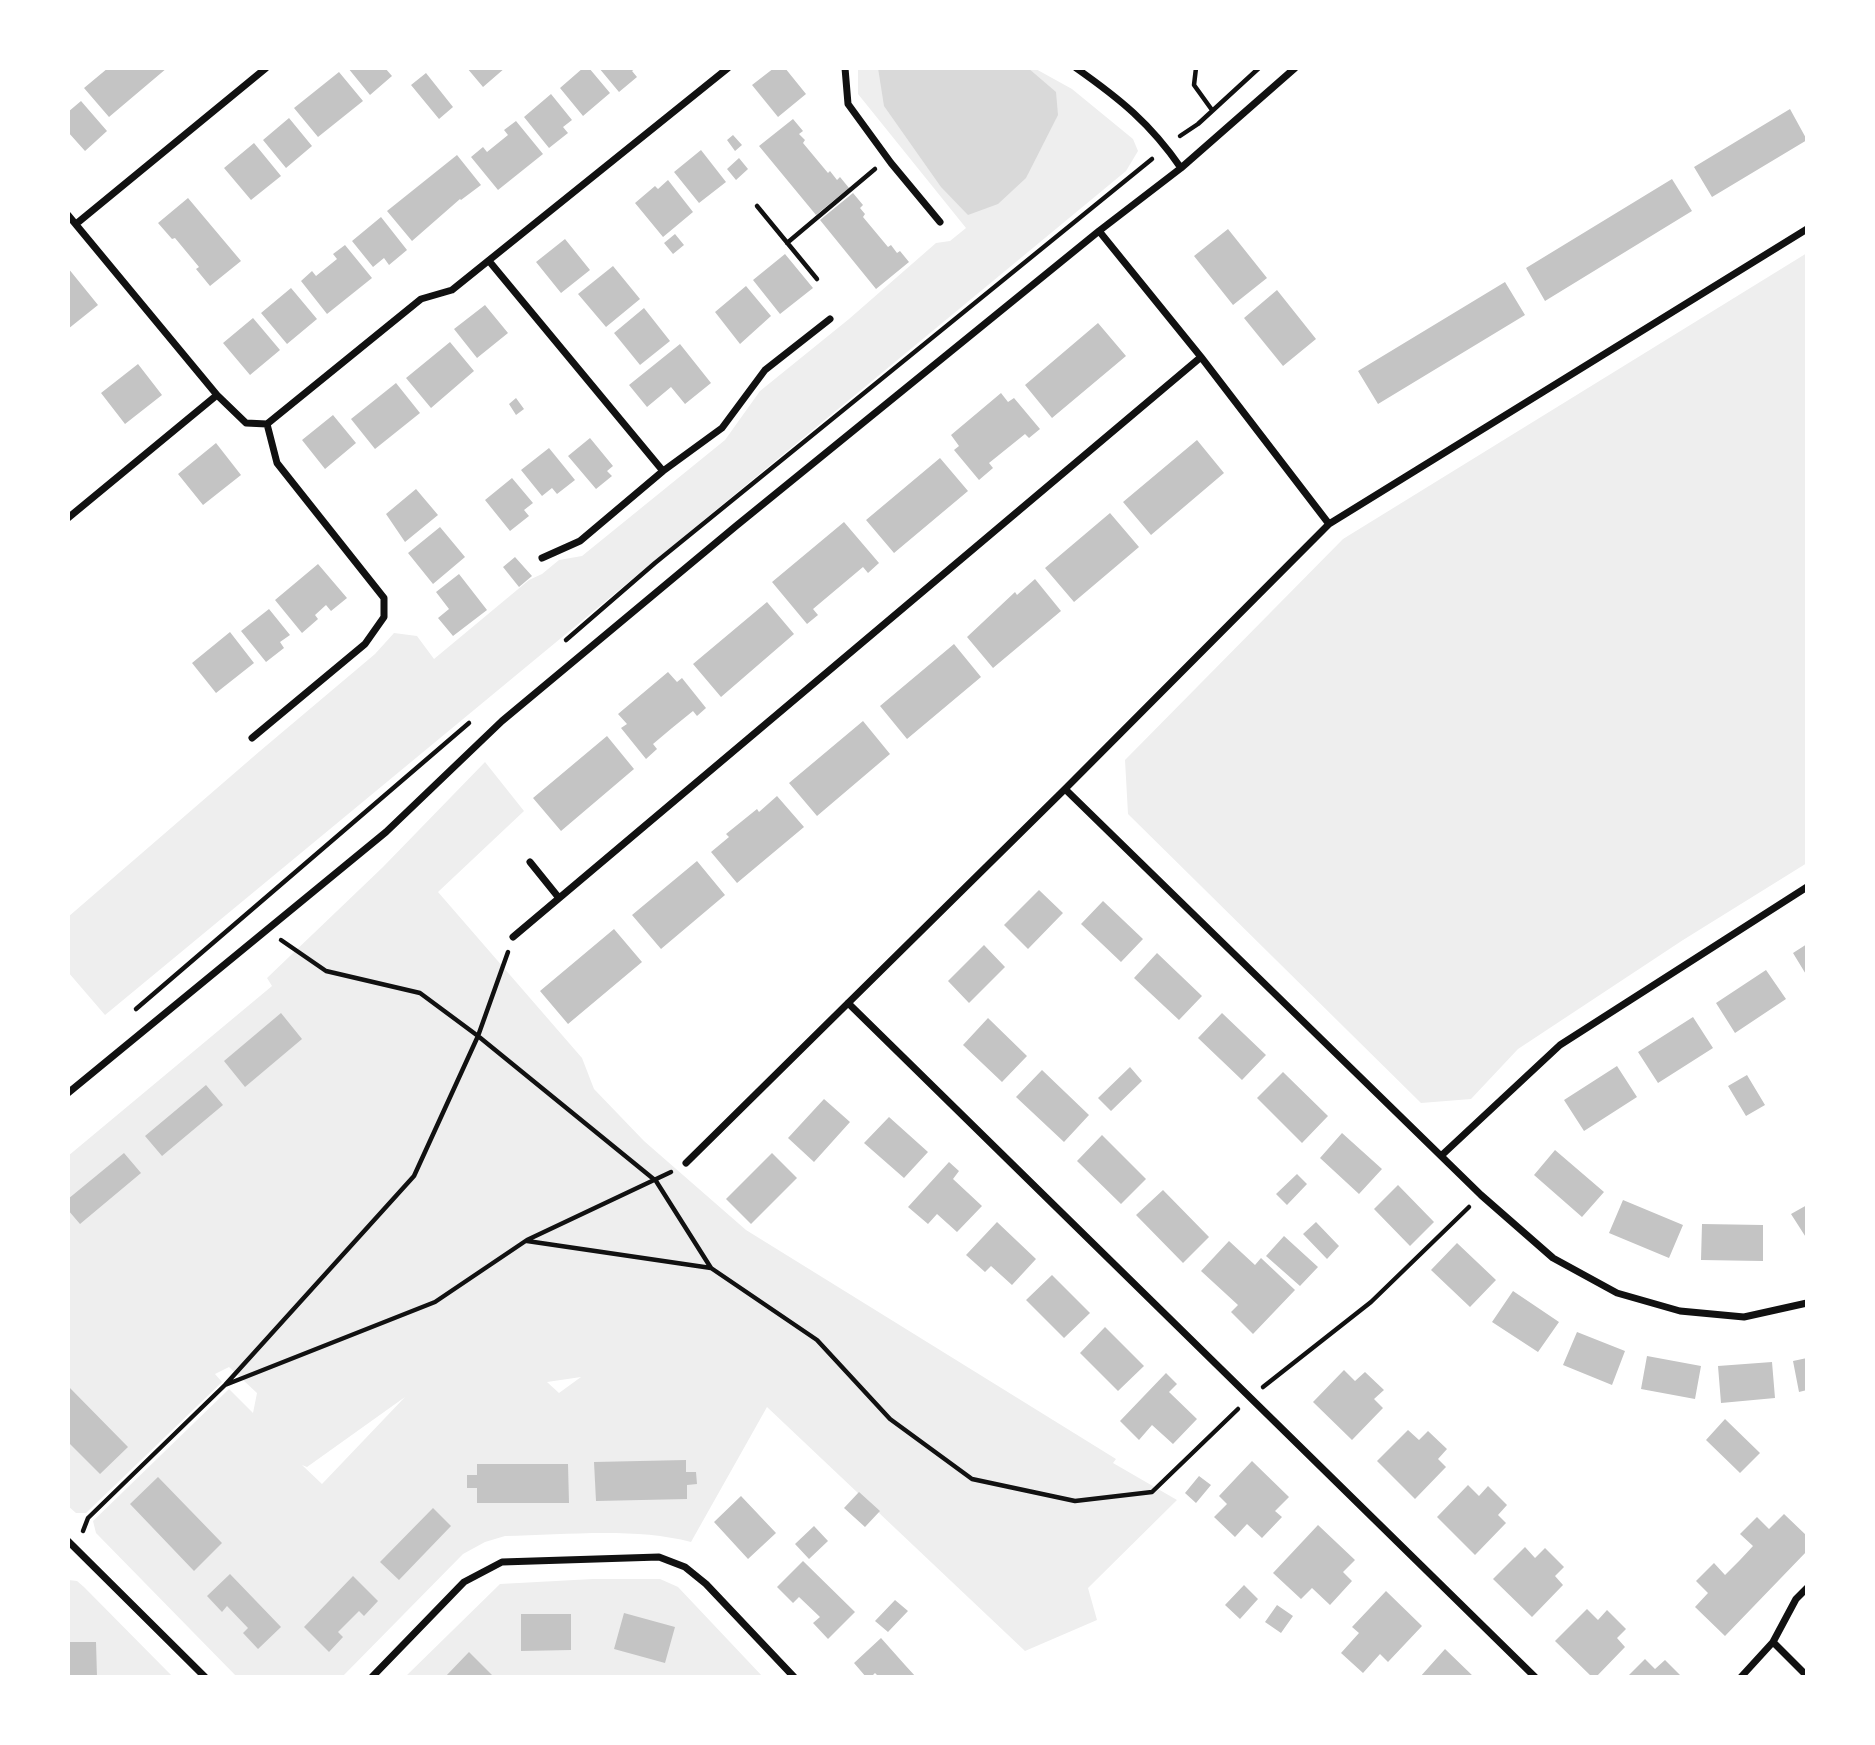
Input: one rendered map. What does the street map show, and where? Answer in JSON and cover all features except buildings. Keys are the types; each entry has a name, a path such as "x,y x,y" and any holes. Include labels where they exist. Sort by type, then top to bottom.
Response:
{"street":[{"path":"76,224 266,68"},
{"path":"68,215 217,395 246,423 267,424 421,299 452,290 728,68"},
{"path":"845,68 848,104 888,159 940,222"},
{"path":"1076,68 1124,102 1153,131 1181,168"},
{"path":"68,1093 386,832 513,712 1099,230 1181,168 1295,68"},
{"path":"686,1163 1329,524 1807,229"},
{"path":"1099,230 1329,524"},
{"path":"489,261 663,471"},
{"path":"542,558 580,541 663,471 722,428 765,370 830,318"},
{"path":"513,937 1201,357"},
{"path":"68,518 217,395"},
{"path":"252,738 365,644 384,617 384,598 277,463 267,424"},
{"path":"1065,789 1481,1195 1553,1258 1617,1293 1680,1311 1744,1317 1807,1303"},
{"path":"530,862 559,898"},
{"path":"1442,1155 1560,1045 1807,887"},
{"path":"848,1003 1535,1677"},
{"path":"68,1541 205,1677"},
{"path":"68,1554 75,1548"},
{"path":"372,1677 464,1582 502,1562 659,1557 685,1567 706,1584 794,1677"},
{"path":"1741,1677 1773,1642 1796,1599 1807,1588"},
{"path":"1773,1642 1807,1676"}],"path":[{"path":"1196,68 1194,85 1212,110"},
{"path":"787,243 888,159"},
{"path":"757,206 817,279"},
{"path":"266,929 326,971 420,993 478,1036 656,1181 711,1268 817,1340 890,1419 972,1479 1075,1501 1152,1492 1249,1398 1371,1302 1481,1195"},
{"path":"75,1548 88,1518 225,1385 414,1176 478,1036 513,937"},
{"path":"225,1385 435,1302 527,1240 656,1181 686,1163"},
{"path":"527,1240 711,1268"}],"shaded area":[{"path":"858,68 1034,68 1072,89 1133,139 1138,151 1126,171 105,1015 68,972 68,917 375,654 394,633 417,636 434,659 529,580 542,574 559,560 582,556 725,440 760,391 849,319 936,243 950,241 966,228 858,94"},
{"path":"878,68 1028,68 1056,92 1058,115 1026,178 998,204 968,215 941,187 884,106"},
{"path":"1807,253 1807,863 1683,940 1518,1049 1471,1099 1421,1103 1128,814 1125,760 1343,539"},
{"path":"485,762 524,811 438,892 582,1058 594,1089 644,1141 746,1230 1116,1459 1113,1463 1177,1500 1088,1588 1097,1620 1025,1651 767,1407 691,1542 669,1537 599,1533 505,1536 485,1542 463,1554 342,1677 237,1677 96,1533 93,1521 229,1389 253,1413 257,1393 229,1367 215,1374 222,1382 86,1513 76,1513 68,1506 68,1156 272,986 267,978 383,867","holes":["581,1377 559,1393 547,1382","405,1397 322,1484 302,1465 307,1467"]},
{"path":"660,1579 678,1587 763,1677 405,1677 500,1584"},
{"path":"68,1580 77,1581 84,1587 173,1677 68,1677"}]}
